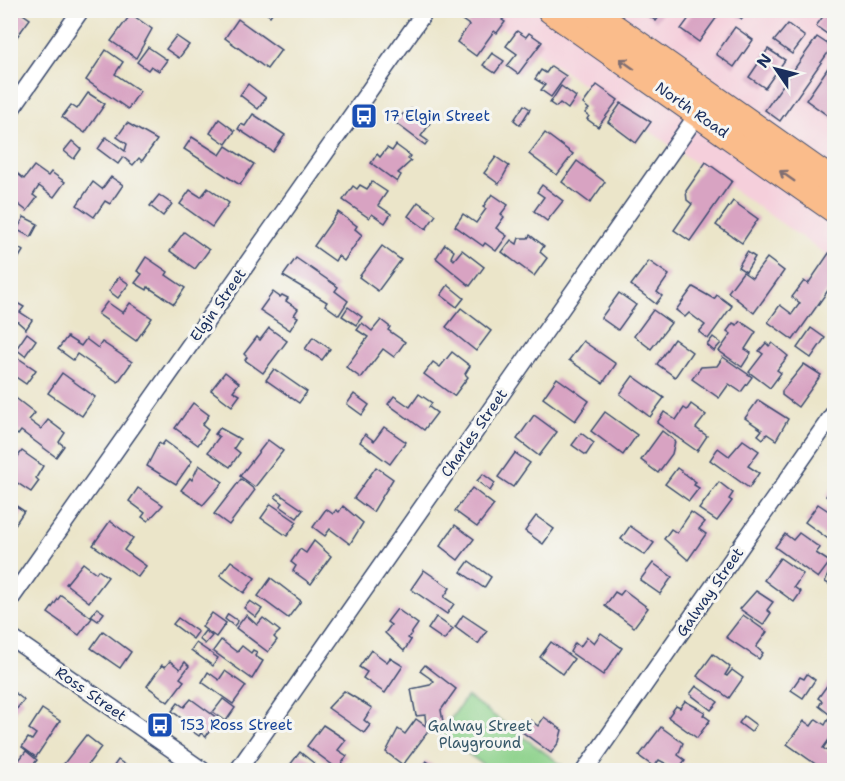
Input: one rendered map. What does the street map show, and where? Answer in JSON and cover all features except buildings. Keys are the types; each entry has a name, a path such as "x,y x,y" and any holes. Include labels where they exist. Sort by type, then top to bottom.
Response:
{"main road":[{"name":"North Road","path":"551,10 834,183"},
{"name":"North Road","path":"589,10 834,209"}],"street":[{"path":"10,111 81,10"},
{"name":"Elgin Street","path":"10,600 426,10"},
{"name":"Charles Street","path":"238,771 704,105"},
{"name":"Galway Street","path":"585,771 834,413"},
{"name":"Ross Street","path":"10,637 202,771"}],"shaded area":[{"path":"493,10 834,11 834,260 488,18"}],"green space":[{"name":"Galway Street Playground","path":"467,696 566,768 564,770 491,770 440,734"}],"place":[{"name":"17 Elgin Street","path":"364,116"},
{"name":"153 Ross Street","path":"160,725"}]}
